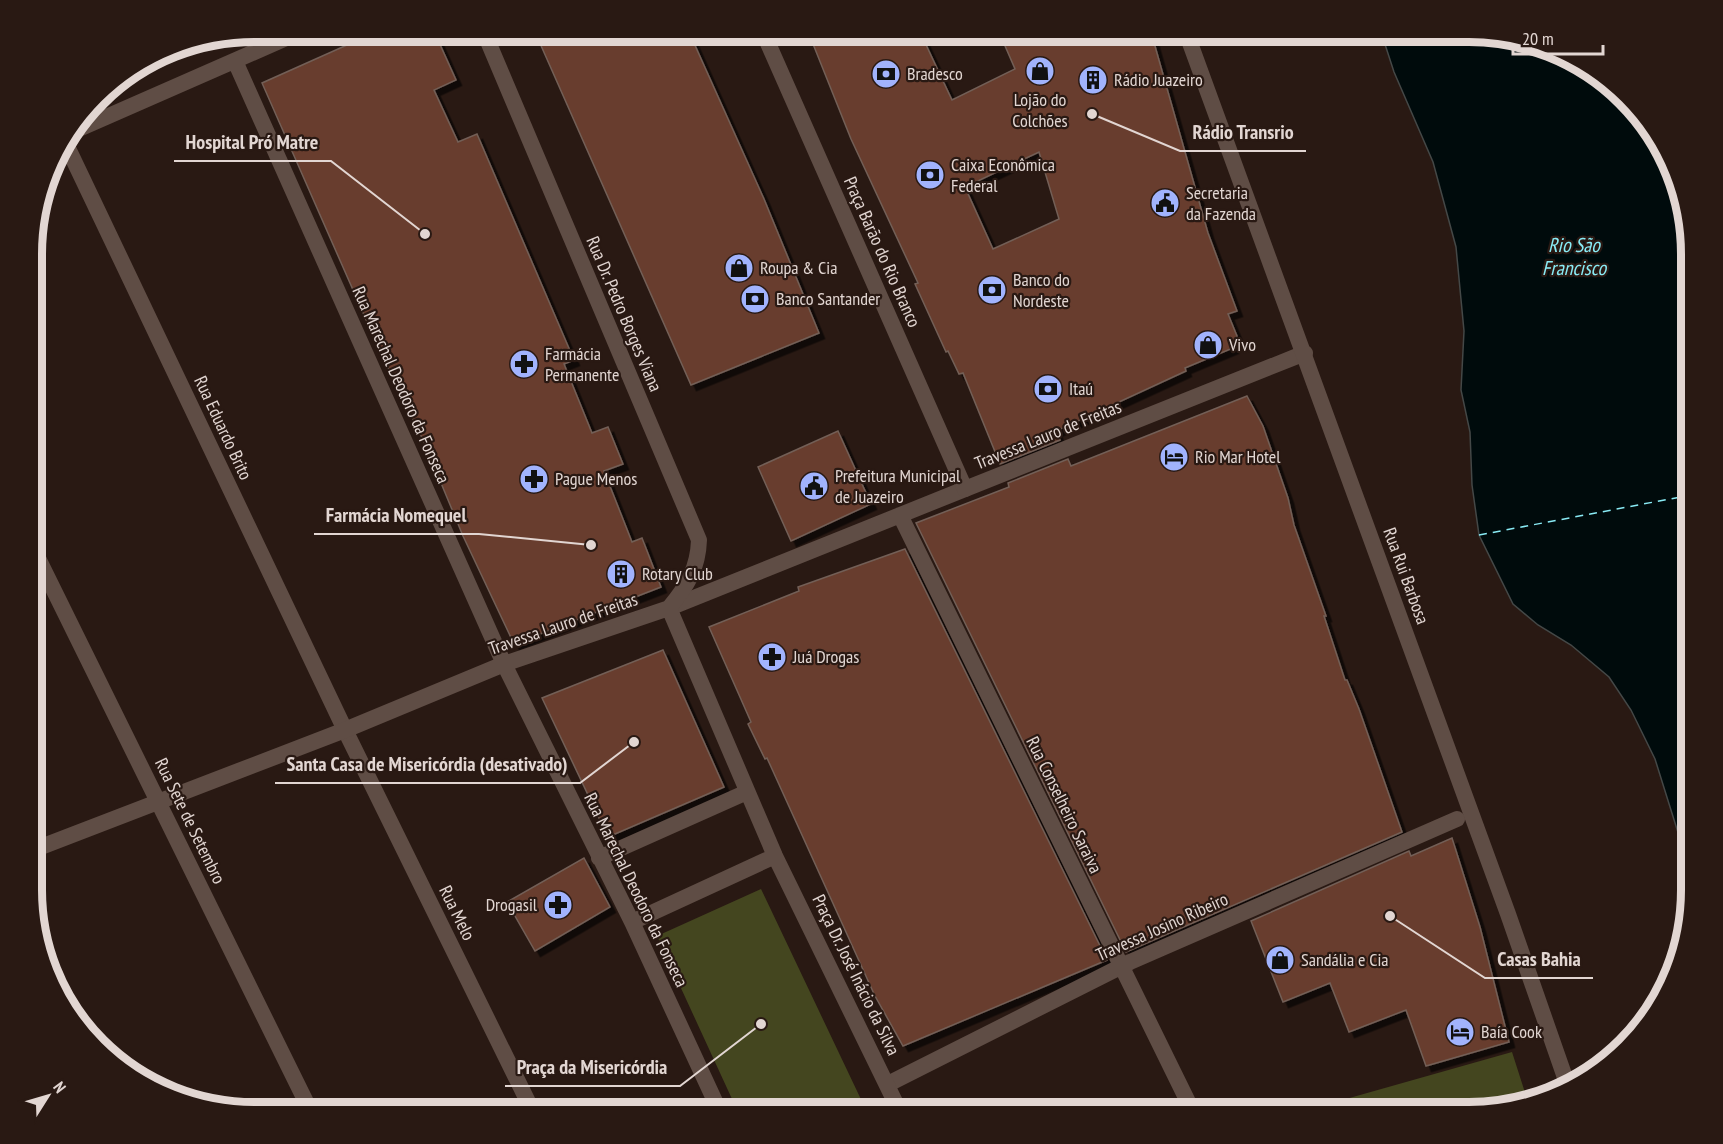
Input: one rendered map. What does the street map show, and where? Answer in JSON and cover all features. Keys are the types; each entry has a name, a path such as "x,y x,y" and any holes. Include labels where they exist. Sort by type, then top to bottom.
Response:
{"street":[{"path":"85,126 278,42"},
{"name":"Rua Dr. Pedro Borges Viana","path":"488,42 699,540 694,575 669,608"},
{"name":"Praça Barão do Rio Branco","path":"767,42 965,489"},
{"name":"Rua Rui Barbosa","path":"1190,42 1305,353 1464,816 1565,1079"},
{"name":"Rua Marechal Deodoro da Fonseca","path":"235,61 504,664 632,922 715,1102"},
{"name":"Rua Eduardo Brito","path":"69,150 345,730"},
{"name":"Travessa Lauro de Freitas","path":"42,846 345,730 504,664 669,608 1305,353"},
{"name":"Rua Conselheiro Saraiva","path":"900,515 1188,1102"},
{"name":"Rua Sete de Setembro","path":"42,566 306,1102"},
{"name":"Praça Dr. José Inácio da Silva","path":"669,608 775,856 896,1102"},
{"name":"Rua Melo","path":"345,730 528,1102"},
{"path":"599,858 747,792"},
{"name":"Travessa Josino Ribeiro","path":"888,1084 1120,966 1464,816"},
{"path":"632,922 775,856"}],"green space":[{"path":"761,889 862,1102 733,1102 657,936"},
{"path":"1512,1052 1526,1095 1483,1102 1335,1102"}],"water":[{"name":"Rio São Francisco","path":"1384,42 1483,42 1524,49 1550,58 1587,78 1619,104 1653,148 1670,186 1681,240 1681,842 1655,759 1631,710 1609,677 1571,645 1538,625 1513,604 1479,535 1472,485 1470,432 1461,390 1464,331 1456,247 1433,162 1394,72"}],"building":[{"path":"354,42 439,42 456,80 434,90 458,142 477,134 574,360 564,364 592,433 608,427 623,464 604,471 632,542 642,538 661,587 514,644 463,536 424,442 379,349 262,83"},
{"path":"539,42 693,42 764,199 819,333 691,385"},
{"path":"818,42 925,42 952,100 1015,69 1003,42 1154,42 1208,233 1237,311 1228,314 1237,336 1233,348 1185,368 1186,371 1056,431 1060,440 1000,464 963,373 959,374 948,351 946,352 915,284 918,283 851,139 813,44","holes":["1039,152 1059,219 993,249 965,187"]},
{"path":"1247,396 1263,426 1345,680 1347,680 1359,709 1402,832 1126,952 916,523 1009,487 1008,483 1068,459 1071,466"},
{"name":"Prefeitura Municipal de Juazeiro","path":"838,431 871,504 791,541 758,467"},
{"path":"905,549 1107,960 903,1046 875,996 767,758 765,759 748,724 751,722 709,627 799,591 798,587"},
{"path":"663,650 724,787 608,837 542,698"},
{"path":"1452,838 1480,927 1509,1042 1426,1066 1406,1010 1349,1032 1330,983 1283,1002 1251,921 1409,851 1411,856"},
{"name":"Drogasil","path":"584,858 610,907 535,951 507,902"}],"ferry route":[{"path":"1479,535 1681,497"}],"place":[{"name":"Lojão do Colchões","path":"1040,71"},
{"name":"Bradesco","path":"886,74"},
{"name":"Rádio Juazeiro","path":"1093,80"},
{"name":"Rádio Transrio","path":"1092,114"},
{"name":"Caixa Econômica Federal","path":"930,175"},
{"name":"Secretaria da Fazenda","path":"1165,203"},
{"name":"Hospital Pró Matre","path":"425,234"},
{"name":"Roupa & Cia","path":"739,268"},
{"name":"Banco do Nordeste","path":"992,290"},
{"name":"Banco Santander","path":"755,299"},
{"name":"Vivo","path":"1208,345"},
{"name":"Farmácia Permanente","path":"524,364"},
{"name":"Itaú","path":"1048,389"},
{"name":"Rio Mar Hotel","path":"1174,457"},
{"name":"Pague Menos","path":"534,479"},
{"name":"Prefeitura Municipal de Juazeiro","path":"814,486"},
{"name":"Farmácia Nomequel","path":"591,545"},
{"name":"Rotary Club","path":"621,574"},
{"name":"Juá Drogas","path":"772,657"},
{"name":"Santa Casa de Misericórdia (desativado)","path":"634,742"},
{"name":"Drogasil","path":"558,905"},
{"name":"Casas Bahia","path":"1390,916"},
{"name":"Sandália e Cia","path":"1280,960"},
{"name":"Praça da Misericórdia","path":"761,1024"},
{"name":"Baía Cook","path":"1460,1032"}]}
